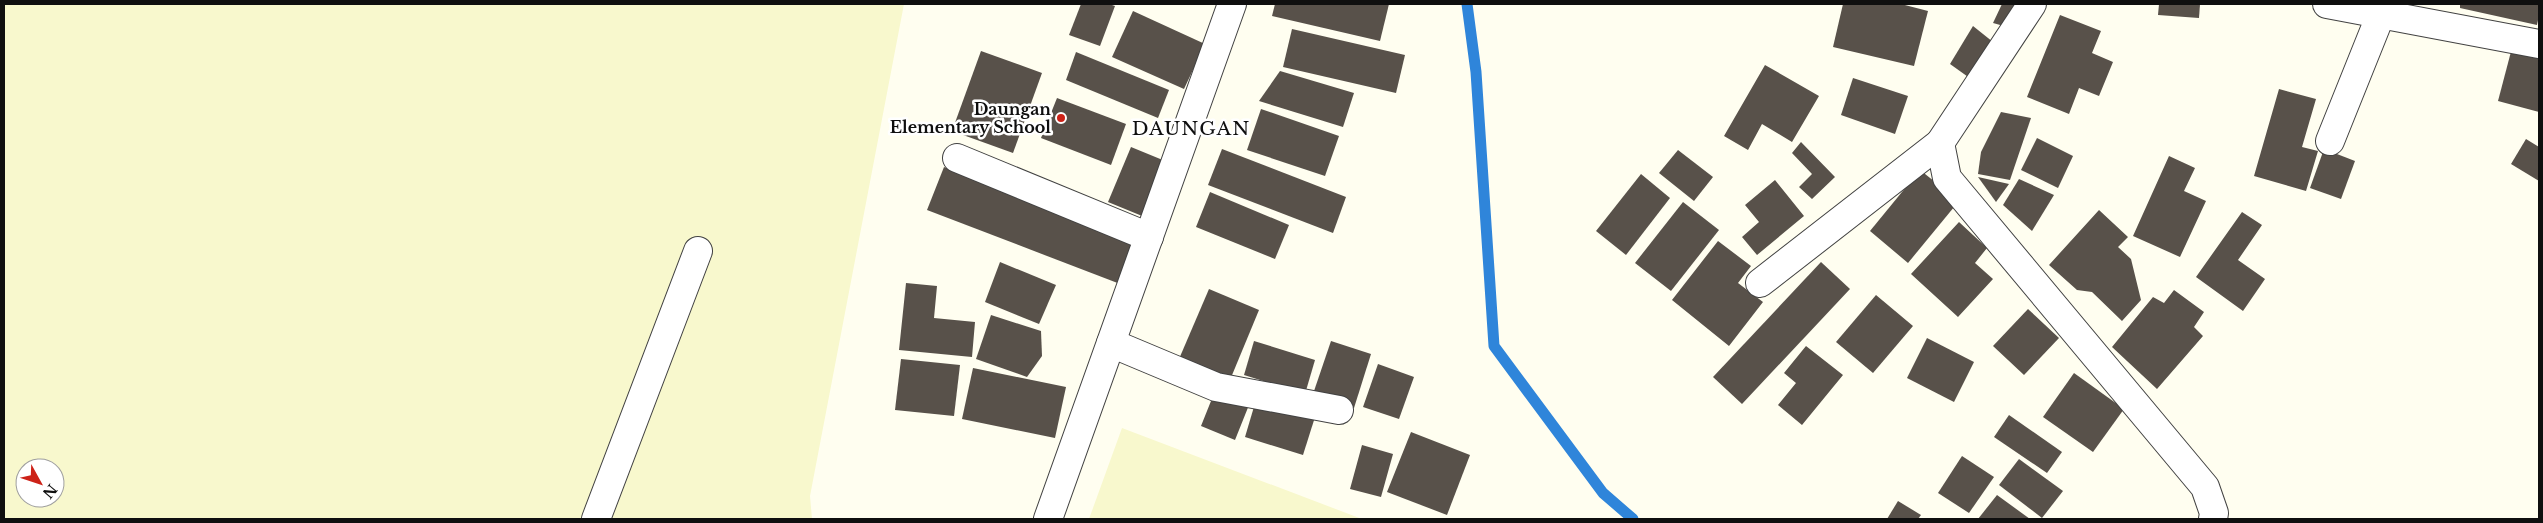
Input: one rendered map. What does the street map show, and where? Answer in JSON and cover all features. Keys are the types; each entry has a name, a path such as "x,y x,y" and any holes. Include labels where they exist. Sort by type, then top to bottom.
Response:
{"street":[{"path":"1056,516 1111,343 1232,4"},
{"path":"1760,283 1940,143 2032,4"},
{"path":"2327,4 2539,44"},
{"path":"2330,142 2381,14"},
{"path":"1940,143 1947,178 2205,487 2214,513 2213,519"},
{"path":"957,158 1149,238"},
{"path":"596,519 698,251"},
{"path":"1111,343 1216,387 1339,410"}],"green space":[{"path":"4,4 904,4 810,496 812,519 4,519"},
{"path":"1122,428 1362,519 1089,519"}],"building":[{"path":"1081,4 1109,4 1115,6 1100,46 1069,35"},
{"path":"1275,4 1389,4 1380,41 1272,16"},
{"path":"1843,4 1901,4 1928,11 1914,66 1833,47"},
{"path":"2002,4 2023,4 2011,28 1993,23"},
{"path":"2159,4 2200,4 2199,18 2158,15"},
{"path":"2460,4 2539,4 2537,25 2460,8"},
{"path":"1133,11 1205,44 1184,89 1112,57"},
{"path":"2060,15 2101,31 2092,53 2113,62 2099,96 2079,88 2069,114 2027,97"},
{"path":"1973,26 1993,42 1971,79 1950,64"},
{"path":"1292,29 1405,55 1396,93 1283,67"},
{"path":"2513,44 2539,51 2539,112 2498,101"},
{"path":"981,51 1042,73 1013,153 952,131"},
{"path":"1076,52 1169,90 1158,118 1066,80"},
{"path":"1765,65 1819,96 1792,142 1762,124 1748,150 1724,136"},
{"path":"1280,71 1354,93 1343,127 1259,101"},
{"path":"1853,78 1908,96 1895,134 1841,115"},
{"path":"2279,89 2316,99 2302,147 2318,151 2306,191 2254,176"},
{"path":"1057,98 1126,124 1111,165 1041,138"},
{"path":"1261,109 1339,136 1325,176 1247,150"},
{"path":"2001,112 2031,118 2010,180 1978,174 1981,152"},
{"path":"2037,138 2073,156 2058,188 2021,170"},
{"path":"2526,139 2539,147 2539,181 2511,164"},
{"path":"1801,142 1835,177 1812,199 1799,187 1812,174 1792,153"},
{"path":"1131,147 1170,163 1147,218 1108,202"},
{"path":"1222,149 1346,197 1333,233 1208,185"},
{"path":"2324,149 2355,161 2341,199 2310,188"},
{"path":"1678,150 1713,177 1694,201 1659,173"},
{"path":"2169,156 2195,168 2184,191 2206,201 2180,257 2133,236"},
{"path":"944,167 1145,244 1128,287 927,210"},
{"path":"1920,170 1959,201 1908,263 1870,231"},
{"path":"1641,174 1670,198 1626,255 1596,231"},
{"path":"1978,177 2009,184 1996,202"},
{"path":"2019,179 2054,195 2032,231 2003,205"},
{"path":"1775,180 1804,216 1757,255 1742,237 1759,222 1745,205"},
{"path":"1210,192 1289,225 1275,259 1196,227"},
{"path":"1683,202 1719,230 1671,291 1635,263"},
{"path":"2099,210 2128,237 2118,247 2131,259 2141,300 2122,321 2092,292 2077,290 2049,265"},
{"path":"2242,212 2262,225 2238,260 2265,279 2243,311 2196,277"},
{"path":"1959,222 1987,248 1975,263 1993,279 1958,317 1911,274"},
{"path":"1718,241 1751,266 1738,283 1763,302 1729,346 1672,300"},
{"path":"1000,262 1056,285 1039,324 985,302"},
{"path":"1821,262 1850,289 1742,404 1713,377"},
{"path":"906,283 937,286 934,318 975,322 972,357 899,350"},
{"path":"1209,289 1259,310 1230,380 1179,359"},
{"path":"2174,290 2204,312 2194,327 2203,336 2157,389 2112,347 2153,297 2164,303"},
{"path":"1876,295 1913,326 1873,373 1836,342"},
{"path":"2028,309 2059,338 2024,375 1993,346"},
{"path":"991,315 1041,331 1042,356 1027,377 976,359"},
{"path":"1927,338 1974,362 1954,402 1907,378"},
{"path":"1254,341 1315,360 1305,394 1244,375"},
{"path":"1331,341 1371,354 1354,408 1313,394"},
{"path":"1806,346 1843,375 1802,425 1778,405 1796,383 1784,373"},
{"path":"901,359 960,365 954,416 895,410"},
{"path":"1378,364 1414,377 1399,419 1363,407"},
{"path":"973,368 1066,387 1055,438 962,419"},
{"path":"2074,373 2124,409 2093,452 2043,417"},
{"path":"1215,391 1249,405 1235,440 1201,426"},
{"path":"1256,400 1315,417 1303,455 1245,437"},
{"path":"2009,415 2062,452 2047,473 1994,437"},
{"path":"1411,432 1470,455 1447,515 1387,492"},
{"path":"1362,445 1393,454 1381,497 1350,489"},
{"path":"1962,456 1994,477 1969,513 1938,493"},
{"path":"2019,459 2063,491 2042,518 1999,485"},
{"path":"1997,495 2030,519 1978,519"},
{"path":"1898,501 1921,515 1918,519 1887,519"}],"waterway":[{"path":"1467,4 1476,72 1494,346 1603,493 1633,519"}],"place":[{"name":"Daungan Elementary School","path":"1061,118"}],"district":[{"name":"DAUNGAN","path":"1191,128"}]}
